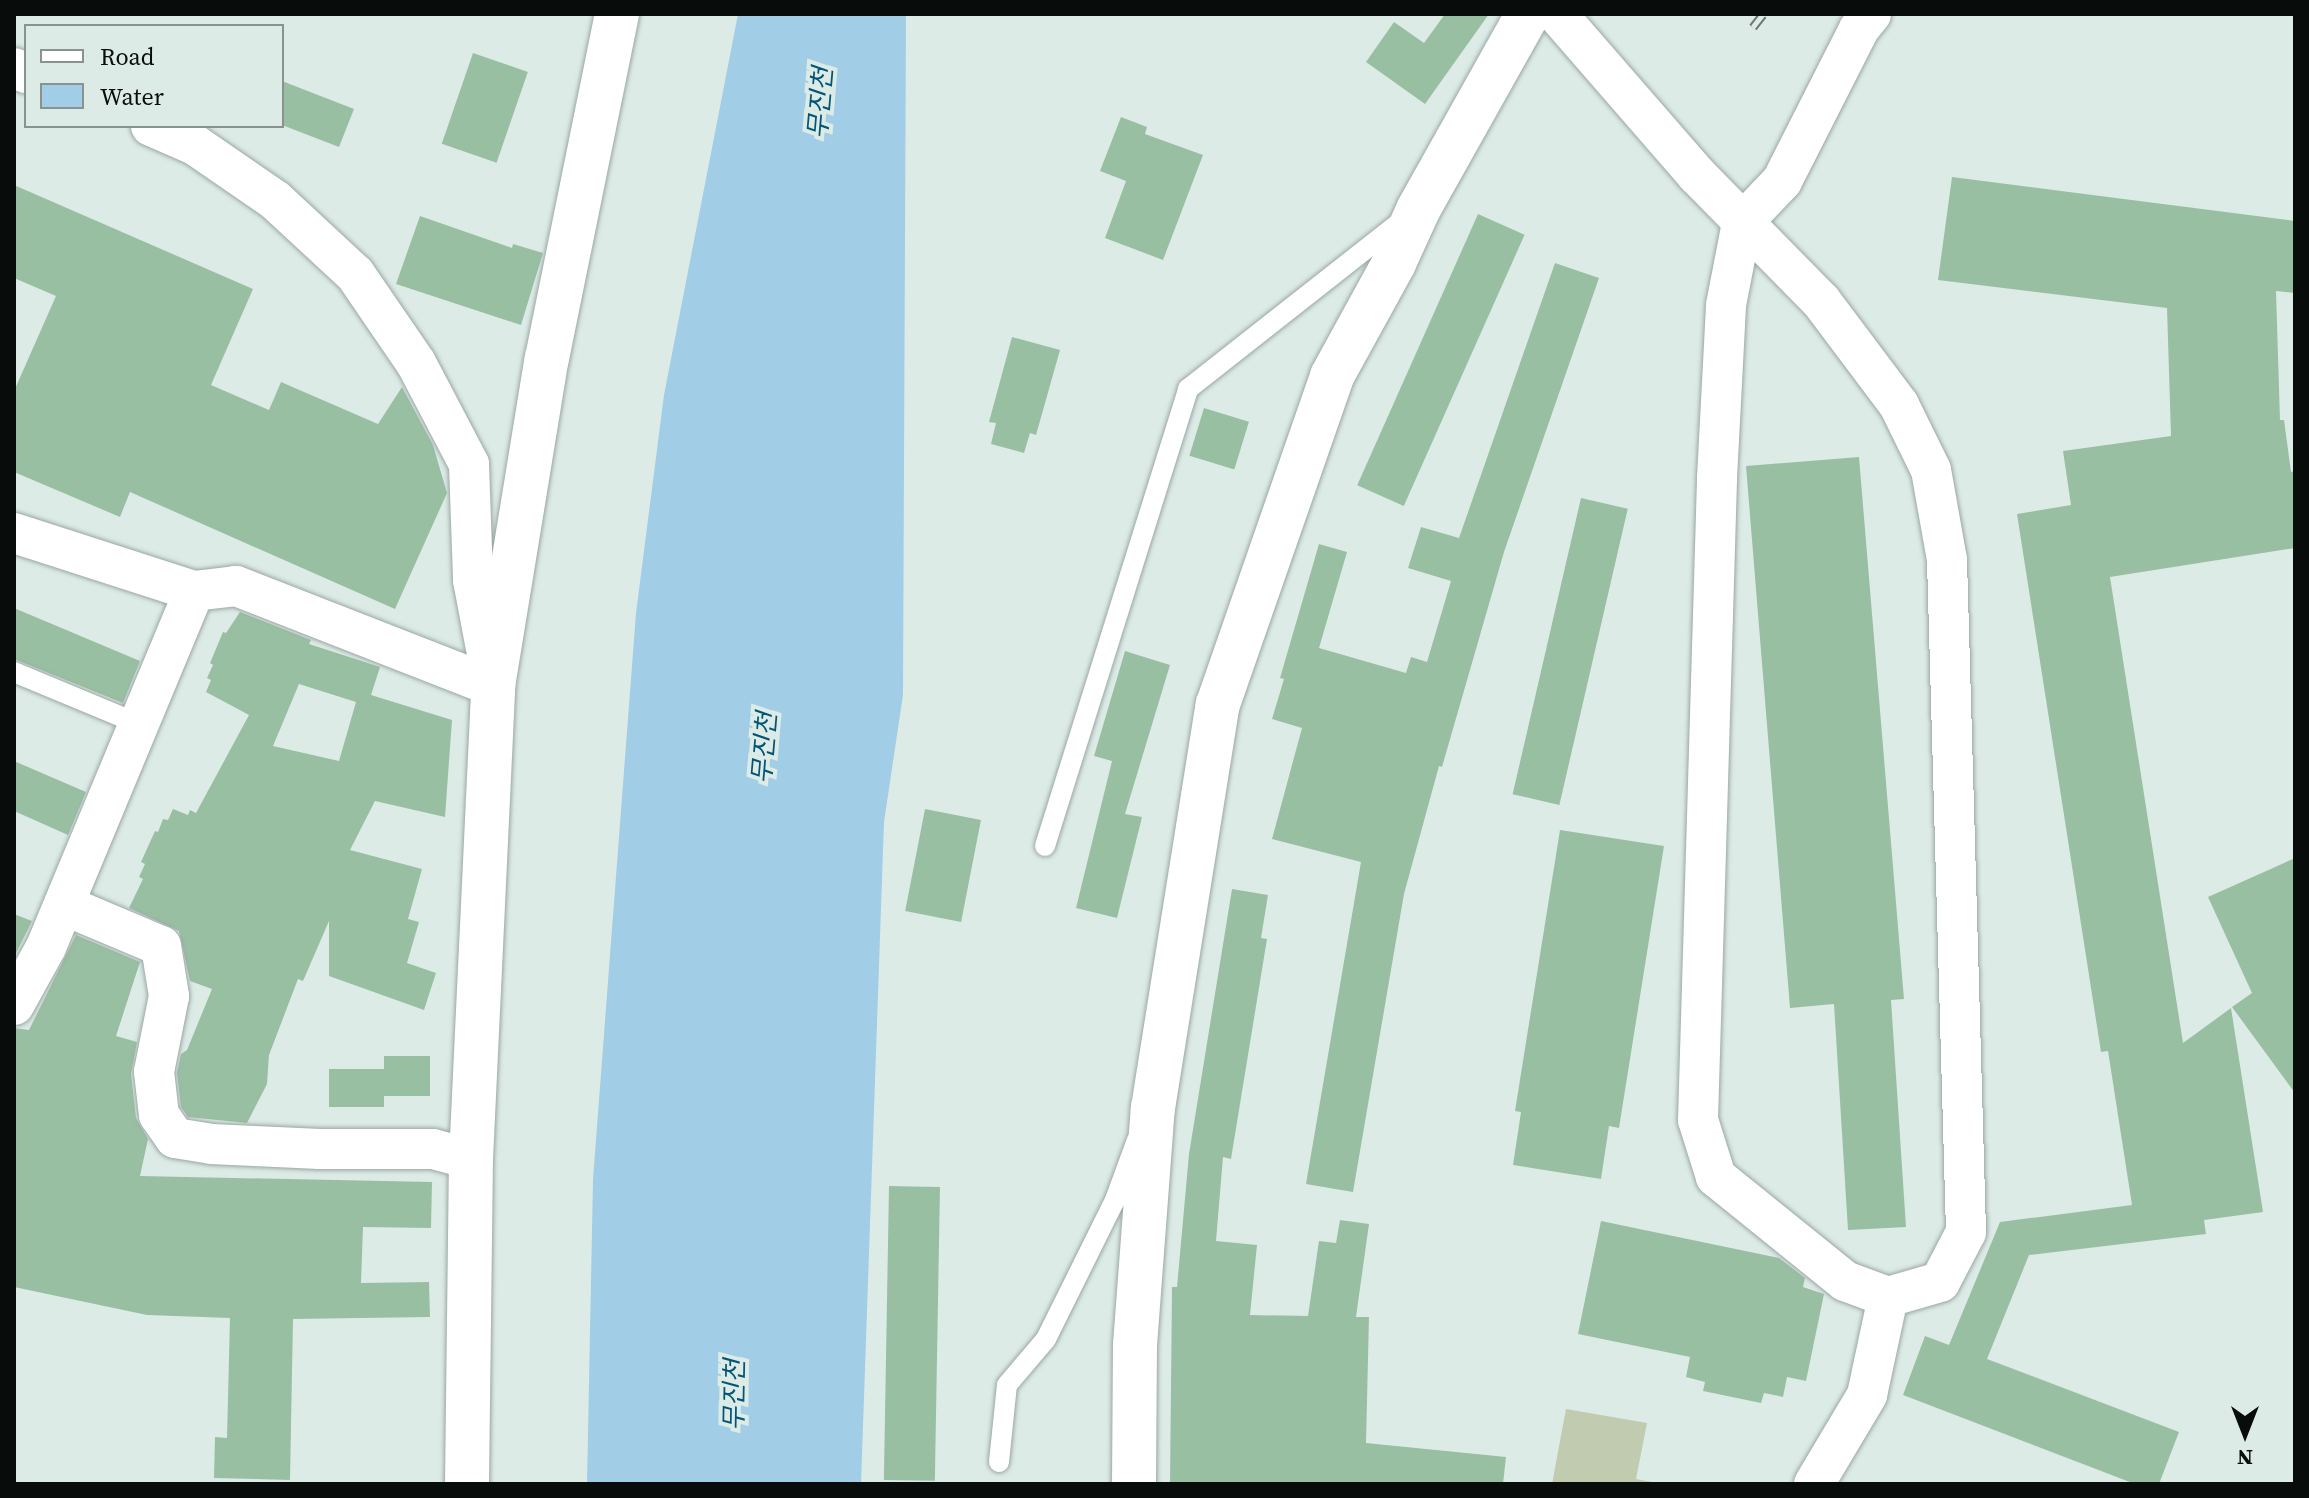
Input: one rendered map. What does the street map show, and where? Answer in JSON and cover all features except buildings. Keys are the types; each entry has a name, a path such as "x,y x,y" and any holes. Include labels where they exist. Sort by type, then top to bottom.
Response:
{"street":[{"path":"467,1484 471,1159 493,686 547,358 617,14"},
{"path":"1134,1484 1135,1345 1153,1108 1218,704 1332,376 1394,263 1419,208 1528,14"},
{"path":"1557,14 1742,223 1821,301 1899,405 1931,470 1947,560 1966,1232 1940,1282 1888,1297 1845,1281 1716,1177 1698,1120 1717,478 1726,305 1742,223 1782,181 1859,29 1871,14"},
{"path":"156,128 195,145 275,200 355,274 416,363 469,464 473,580 493,686"},
{"path":"14,533 194,591 236,586 493,686"},
{"path":"14,1005 46,947 194,591"},
{"path":"64,905 161,946 169,996 154,1072 159,1115 175,1138 211,1144 289,1148 433,1149 471,1159"},
{"path":"1814,1484 1867,1395 1888,1297"}],"lane":[{"path":"1045,846 1188,389 1419,208"},
{"path":"14,672 139,724"},
{"path":"999,1462 1007,1385 1046,1339 1115,1200 1123,1170 1153,1108"}],"green space":[{"path":"1566,1409 1647,1423 1636,1479 1663,1484 1552,1484"}],"water":[{"name":"무진천","path":"738,14 906,14 903,695 884,822 861,1484 587,1484 593,1179 636,613 664,395"}],"railway":[{"path":"1753,27 1763,14"}]}
